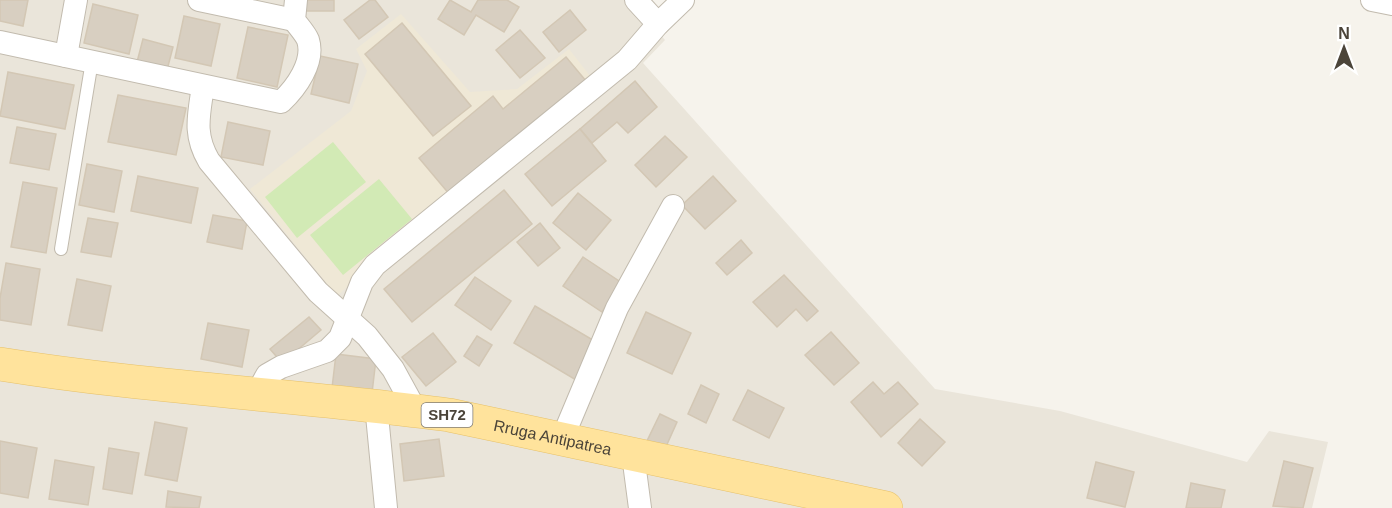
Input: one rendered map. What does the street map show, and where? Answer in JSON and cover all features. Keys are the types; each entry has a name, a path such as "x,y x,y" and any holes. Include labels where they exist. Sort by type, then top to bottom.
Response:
{"main road":[{"name":"Rruga Antipatrea","path":"0,364 56,373 256,395 376,405 449,415 886,508"}],"street":[{"path":"66,56 76,0"},
{"path":"0,42 281,102 294,90 303,75 308,58 308,40 295,10 199,0"},
{"path":"636,0 658,24"},
{"path":"256,395 267,375 281,367 327,351 340,338 362,282 375,265 627,60 658,24 683,0"},
{"path":"1372,0 1392,4"},
{"path":"203,86 197,129 200,147 209,161 318,292 367,336 393,369 416,411"},
{"path":"562,439 617,308 673,206"},
{"path":"376,405 386,508"},
{"path":"633,455 640,508"}],"lane":[{"path":"61,249 92,61"}],"shaded area":[{"path":"0,0 630,0 665,40 643,63 935,389 1060,411 1247,462 1269,431 1328,442 1312,508 0,508"},
{"path":"401,14 470,92 517,89 569,49 594,81 433,209 337,296 250,189 351,111 367,71 356,49"}],"green space":[{"path":"333,142 366,182 297,238 265,197"},
{"path":"379,179 412,219 343,275 310,235"}],"building":[{"path":"0,0 28,0 23,26 0,21"},
{"path":"306,0 334,0 334,11 306,11"},
{"path":"370,0 375,0 388,17 359,39 344,20"},
{"path":"450,0 471,12 478,0 507,0 519,7 504,32 476,15 464,35 438,19"},
{"path":"93,4 138,15 129,54 84,43"},
{"path":"570,10 586,30 559,52 543,32"},
{"path":"184,16 220,24 211,66 175,58"},
{"path":"402,23 471,106 433,136 365,54"},
{"path":"248,27 288,35 277,87 237,78"},
{"path":"520,30 545,58 520,78 496,50"},
{"path":"143,39 173,47 167,70 137,62"},
{"path":"320,56 358,64 349,103 311,94"},
{"path":"566,57 586,81 450,195 419,158 493,96 503,109"},
{"path":"8,72 74,85 65,129 0,116"},
{"path":"635,81 657,107 628,133 617,122 592,143 580,129"},
{"path":"118,95 186,108 176,155 108,142"},
{"path":"228,122 270,131 263,165 221,157"},
{"path":"17,127 56,134 49,170 10,163"},
{"path":"580,129 606,161 552,206 525,174"},
{"path":"665,136 687,157 656,187 635,165"},
{"path":"87,164 122,171 114,212 79,205"},
{"path":"138,176 198,188 191,223 131,211"},
{"path":"713,176 736,201 705,229 682,205"},
{"path":"23,182 57,188 46,253 11,247"},
{"path":"504,190 532,224 412,322 384,289"},
{"path":"578,193 611,220 586,250 553,223"},
{"path":"213,215 247,221 242,249 207,242"},
{"path":"88,218 118,223 111,257 81,252"},
{"path":"540,223 560,248 538,266 517,242"},
{"path":"741,240 752,253 727,275 716,263"},
{"path":"583,257 622,283 602,312 563,286"},
{"path":"6,263 40,269 31,325 0,320 0,298"},
{"path":"784,275 818,311 807,321 796,309 777,327 753,302"},
{"path":"475,277 511,301 491,330 455,305"},
{"path":"77,279 111,286 102,331 68,325"},
{"path":"535,306 598,343 576,380 514,343"},
{"path":"646,312 691,333 672,374 627,353"},
{"path":"309,317 321,330 282,363 270,349"},
{"path":"208,323 249,330 242,367 201,359"},
{"path":"831,332 859,363 834,385 805,355"},
{"path":"433,333 456,362 426,386 402,357"},
{"path":"477,336 492,345 479,366 464,356"},
{"path":"336,354 376,359 372,393 332,388"},
{"path":"873,382 884,394 898,382 918,404 881,437 851,402"},
{"path":"701,385 719,394 706,423 688,414"},
{"path":"748,390 784,408 769,438 733,420"},
{"path":"660,414 677,422 664,451 646,443"},
{"path":"920,419 945,442 922,466 898,443"},
{"path":"155,422 187,428 177,481 145,475"},
{"path":"439,439 444,476 404,481 400,444"},
{"path":"0,441 37,448 28,498 0,493"},
{"path":"109,448 139,453 132,494 103,489"},
{"path":"55,460 94,467 88,505 49,499"},
{"path":"1284,461 1313,468 1303,508 1273,506"},
{"path":"1096,462 1134,472 1125,507 1087,498"},
{"path":"1191,483 1225,490 1221,508 1186,508"},
{"path":"168,491 201,497 199,508 166,507"}]}
